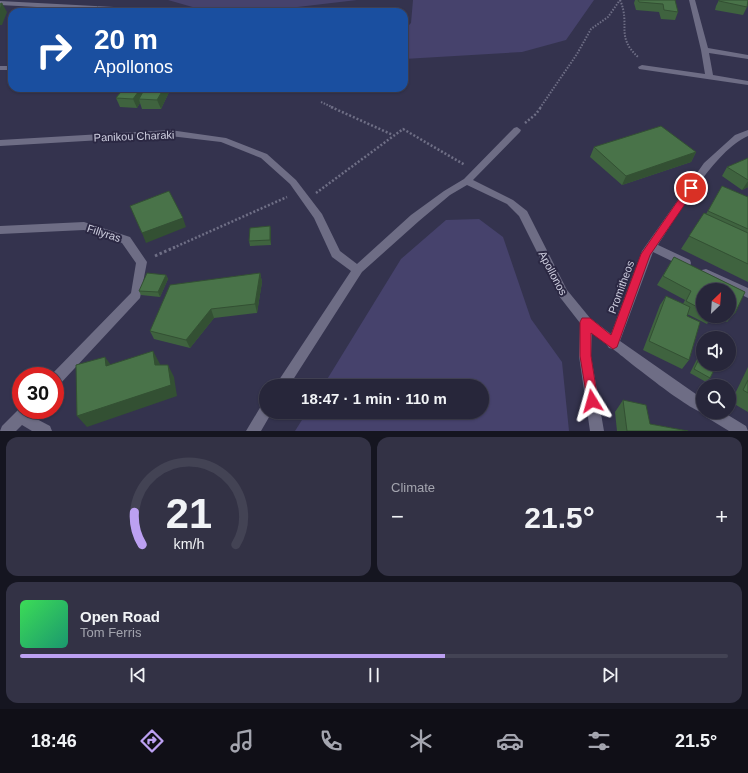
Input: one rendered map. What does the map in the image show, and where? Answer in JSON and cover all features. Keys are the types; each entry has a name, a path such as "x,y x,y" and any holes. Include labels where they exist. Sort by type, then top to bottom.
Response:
{"street":[{"path":"692,0 705,50 709,77"},
{"path":"0,3 95,8"},
{"path":"705,50 748,56"},
{"path":"642,63 709,77 748,83"},
{"path":"287,379 358,269 415,218 447,192 467,181 517,130"},
{"name":"Panikou Charaki","path":"0,143 170,133 223,140 264,156 293,182 318,217 336,254 348,264 358,269"},
{"name":"Promitheos","path":"613,344 646,254 707,165 738,137 748,133"},
{"name":"Apollonos","path":"467,181 510,202 523,214 563,293 586,322 613,344 696,402"},
{"name":"Fillyras","path":"0,230 84,226 126,240 142,262"},
{"path":"651,247 748,293"},
{"path":"64,371 136,295 142,262"},
{"path":"586,322 585,356 597,431"},
{"path":"7,431 19,419"},
{"path":"30,419 45,431"},
{"path":"253,431 261,419"},
{"path":"722,419 741,431"}],"path":[{"path":"517,130 536,114 577,54 591,29 608,17 620,0 624,7 622,39 628,50 642,63"},
{"path":"321,102 393,135"},
{"path":"306,201 403,129 477,172"},
{"path":"142,262 300,192"}],"shaded area":[{"path":"168,0 357,0 289,8 196,8"},
{"path":"413,0 594,0 566,40 522,52 408,59 408,26 411,23"},
{"path":"479,219 503,237 531,319 562,362 569,431 295,431 303,419 489,419 489,379 327,379 401,259 446,220"}],"building":[{"path":"638,0 675,0 678,12 664,10 663,4 639,2"},
{"path":"719,0 748,0 747,7"},
{"path":"121,92 138,92 133,99 116,98"},
{"path":"143,92 162,92 157,100 139,99"},
{"path":"661,126 696,152 626,176 594,147"},
{"path":"748,158 748,180 727,167"},
{"path":"722,186 748,197 748,229 708,211"},
{"path":"169,191 183,218 142,233 130,206"},
{"path":"704,213 748,233 748,264 689,236"},
{"path":"270,226 270,240 249,241 250,228"},
{"path":"674,257 727,283 696,283 696,306 686,301 691,291 663,276"},
{"path":"147,273 166,275 158,292 139,291"},
{"path":"260,273 255,304 211,309 186,340 150,331 170,285"},
{"path":"736,288 745,292 736,311"},
{"path":"666,296 690,307 687,316 696,320 696,323 700,323 697,331 696,331 689,360 649,341"},
{"path":"153,351 155,365 168,365 171,385 77,416 76,365 105,357 106,366"},
{"path":"698,371 714,371 710,378"},
{"path":"748,380 748,393 743,390"},
{"path":"623,400 646,405 650,424 688,431 627,431"}],"route":[{"path":"592,401 585,356 586,322 613,344 646,254 691,188"}]}
